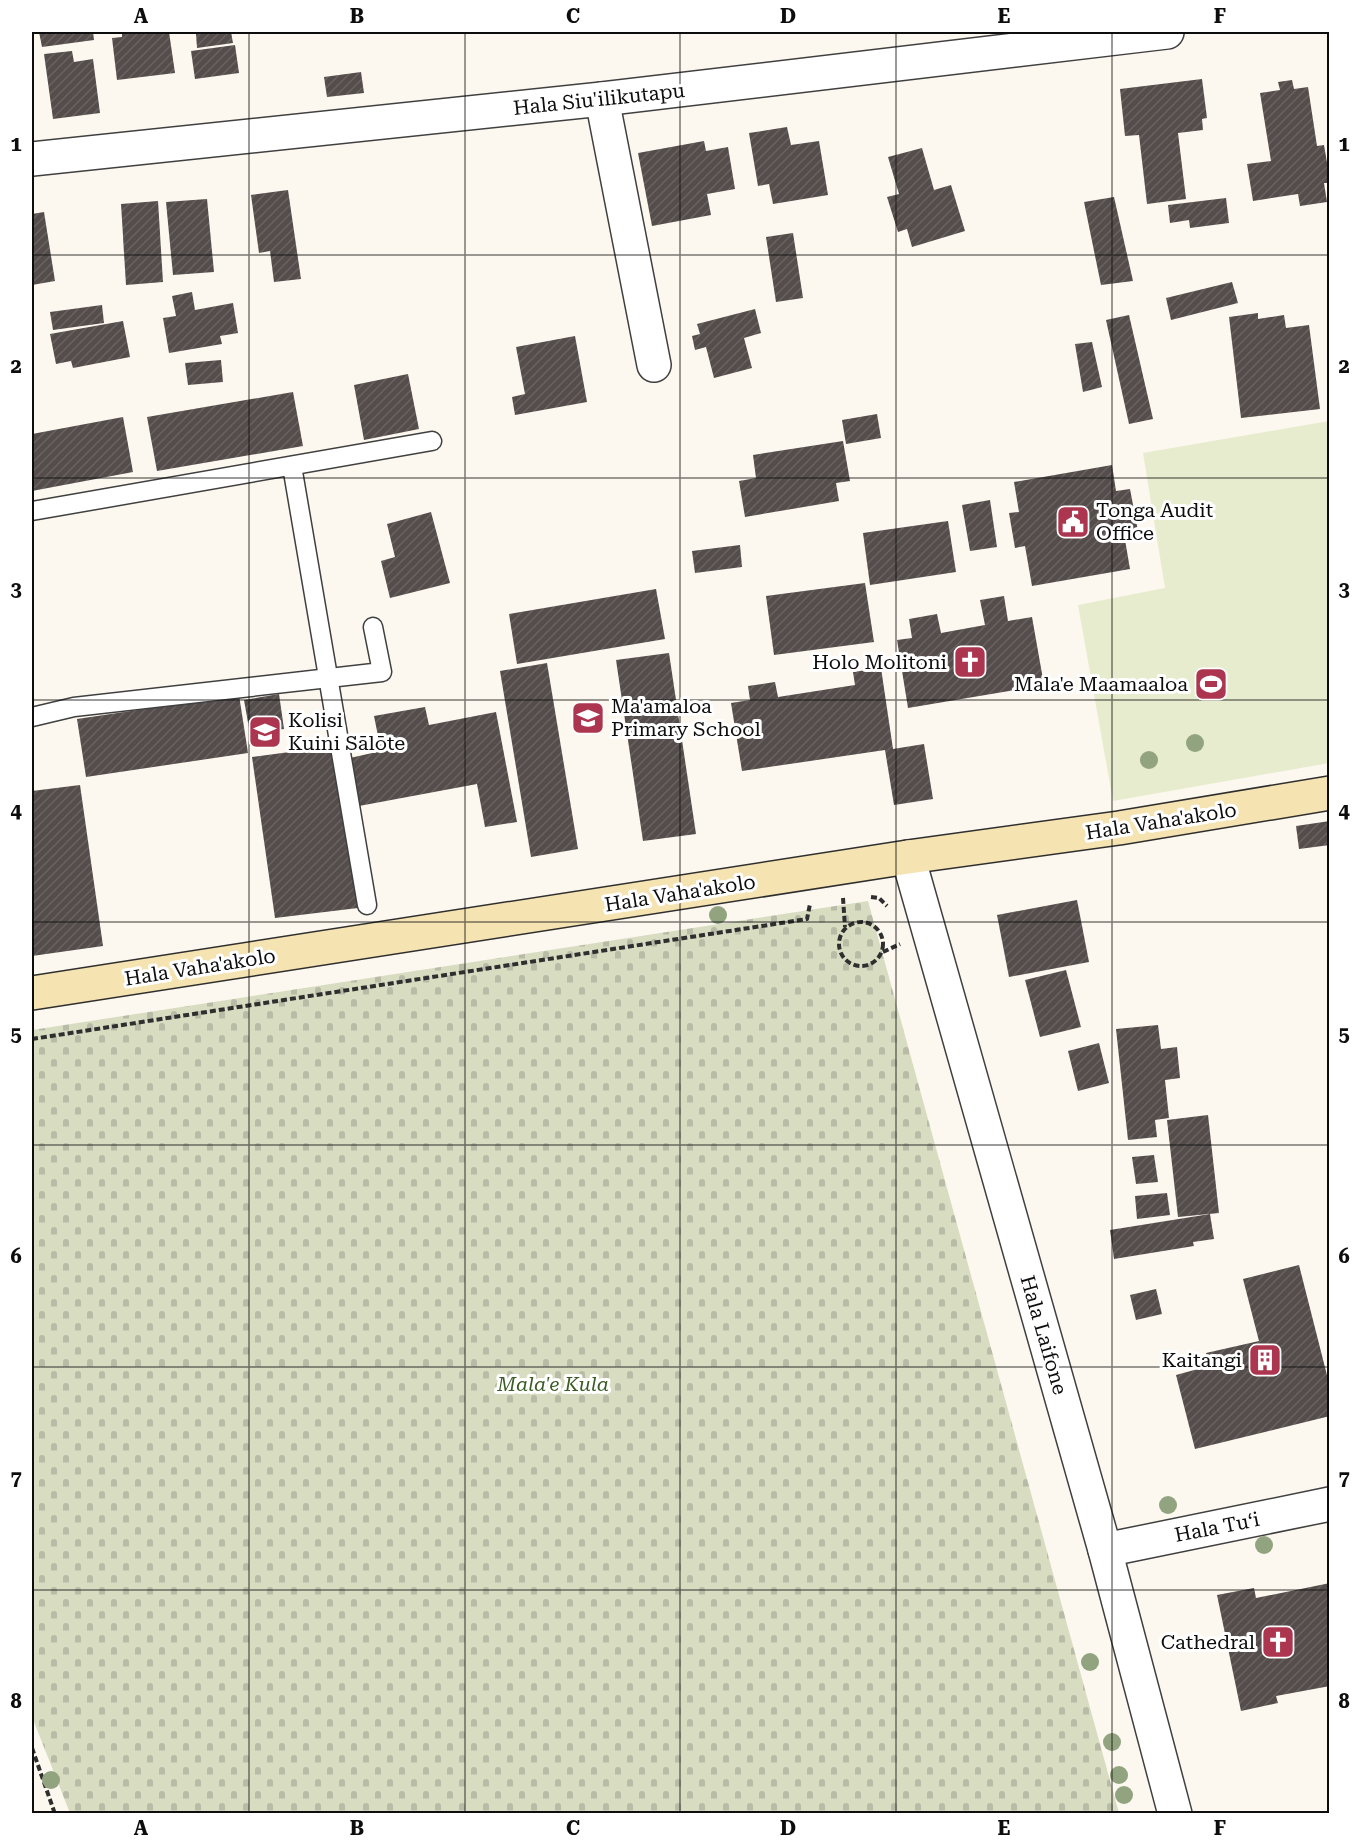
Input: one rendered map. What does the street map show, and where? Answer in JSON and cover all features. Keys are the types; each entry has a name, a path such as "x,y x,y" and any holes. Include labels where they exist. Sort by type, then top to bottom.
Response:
{"main road":[{"name":"Hala Vaha'akolo","path":"32,993 908,857 1119,828 1329,793"}],"street":[{"name":"Hala Siu'ilikutapu","path":"32,159 602,99 1118,34 1167,32"},
{"path":"602,99 654,365"},
{"name":"Hala Laifone","path":"908,857 1105,1550 1175,1814"},
{"name":"Hala Tuʻi","path":"1105,1550 1329,1504"}],"lane":[{"path":"32,511 432,441"},
{"path":"292,466 367,905"},
{"path":"32,717 74,707 382,672 373,627"}],"path":[{"path":"832,897 843,896 845,927 838,945 841,955 848,963 858,966 868,966 877,960 884,942 874,925 864,921 854,922 845,927"},
{"path":"867,897 879,898 892,912"},
{"path":"32,1039 807,919 810,900"},
{"path":"32,1748 55,1814"}],"green space":[{"name":"Mala'e Maamaaloa","path":"1329,421 1329,763 1113,801 1078,605 1165,588 1143,453"},
{"name":"Mala'e Kula","path":"868,901 1119,1813 70,1813 32,1717 32,1030"}],"building":[{"path":"39,32 93,32 94,40 42,47"},
{"path":"122,32 169,32 175,73 117,80 112,38 122,37"},
{"path":"231,32 233,43 197,48 196,34"},
{"path":"235,45 239,73 195,79 191,51"},
{"path":"72,51 74,62 93,59 100,113 53,119 44,54"},
{"path":"361,72 364,93 327,97 324,77"},
{"path":"1202,79 1207,118 1202,119 1203,130 1178,133 1186,199 1147,204 1139,135 1125,136 1120,89"},
{"path":"1292,80 1294,89 1308,87 1317,146 1324,145 1330,180 1330,183 1324,183 1327,202 1300,206 1298,194 1253,201 1247,164 1271,161 1260,93 1280,90 1278,82"},
{"path":"787,127 791,145 819,141 828,195 773,204 769,184 758,186 749,133"},
{"path":"704,141 706,151 728,147 735,189 707,194 711,215 652,226 638,153"},
{"path":"922,148 934,190 951,185 965,231 912,247 907,229 898,232 887,197 899,194 888,157"},
{"path":"288,190 301,279 274,282 270,251 259,253 251,195"},
{"path":"1114,197 1133,281 1101,285 1084,202"},
{"path":"1226,198 1229,223 1190,228 1189,220 1170,223 1168,205"},
{"path":"207,199 214,272 173,275 166,202"},
{"path":"158,201 163,282 126,285 121,204"},
{"path":"44,212 55,281 32,285 32,214"},
{"path":"793,233 803,298 776,302 766,237"},
{"path":"1232,282 1238,303 1171,320 1166,298"},
{"path":"192,292 195,310 233,303 238,333 220,336 222,344 169,353 163,318 176,316 172,296"},
{"path":"102,305 104,323 53,330 50,312"},
{"path":"755,309 761,333 744,338 752,368 714,378 706,347 695,350 692,336 700,334 697,324"},
{"path":"1258,313 1258,319 1284,315 1286,328 1309,325 1320,409 1241,418 1229,317"},
{"path":"1129,315 1153,419 1129,424 1106,320"},
{"path":"123,321 130,357 73,368 71,361 56,364 50,334"},
{"path":"575,336 587,402 515,415 512,397 525,394 516,347"},
{"path":"1092,342 1102,387 1083,392 1075,344"},
{"path":"221,360 223,382 188,385 185,363"},
{"path":"408,374 419,429 364,440 354,385"},
{"path":"293,392 303,446 157,471 147,417"},
{"path":"877,414 881,438 846,444 842,420"},
{"path":"123,417 133,472 32,491 32,434"},
{"path":"843,441 850,481 836,483 839,501 745,517 739,481 756,478 753,455"},
{"name":"Tonga Audit Office","path":"1112,465 1116,491 1130,489 1138,531 1124,534 1130,569 1032,586 1025,546 1015,548 1009,513 1019,512 1014,482"},
{"path":"990,500 997,547 970,551 962,505"},
{"path":"431,512 450,583 390,598 381,561 395,557 387,524"},
{"path":"948,521 956,572 870,585 863,533"},
{"path":"740,545 742,567 695,573 692,551"},
{"path":"865,583 874,642 774,655 766,596"},
{"path":"656,589 665,639 517,664 509,614"},
{"name":"Holo Molitoni","path":"1004,596 1008,621 1032,617 1044,685 908,708 897,640 912,638 909,619 937,614 941,633 985,625 980,600"},
{"path":"669,653 696,834 643,841 616,660"},
{"path":"547,663 578,849 531,857 500,671"},
{"path":"881,668 893,749 924,744 933,799 894,805 885,750 742,771 731,703 750,700 748,686 775,682 778,697 855,685 853,672"},
{"path":"279,694 284,729 250,734 244,700"},
{"path":"239,695 248,753 86,777 77,719"},
{"path":"425,707 429,725 496,712 517,822 485,827 477,784 359,806 350,758 381,751 374,716"},
{"path":"335,746 358,908 275,918 252,757"},
{"path":"80,785 103,946 32,956 32,791"},
{"path":"1330,821 1330,845 1299,849 1296,826"},
{"path":"1077,900 1089,962 1009,977 997,915"},
{"path":"1066,970 1081,1027 1040,1037 1025,980"},
{"path":"1158,1025 1161,1049 1177,1047 1180,1078 1165,1080 1169,1118 1155,1120 1157,1137 1128,1140 1116,1029"},
{"path":"1099,1043 1109,1083 1078,1091 1068,1051"},
{"path":"1208,1115 1219,1213 1178,1217 1167,1120"},
{"path":"1154,1155 1158,1182 1136,1184 1132,1157"},
{"path":"1167,1193 1170,1215 1137,1219 1135,1196"},
{"path":"1210,1214 1214,1239 1193,1242 1194,1246 1114,1259 1110,1230"},
{"name":"Kaitangi","path":"1299,1265 1330,1387 1330,1416 1195,1449 1176,1375 1209,1366 1206,1353 1259,1341 1243,1279"},
{"path":"1156,1289 1162,1314 1136,1320 1130,1295"},
{"name":"Cathedral","path":"1330,1583 1330,1686 1276,1696 1278,1703 1241,1711 1217,1595 1254,1588 1256,1598"}],"place":[{"name":"Tonga Audit Office","path":"1073,522"},
{"name":"Holo Molitoni","path":"970,662"},
{"name":"Mala'e Maamaaloa","path":"1211,684"},
{"name":"Ma'amaloa Primary School","path":"588,718"},
{"name":"Kolisi Kuini Sālōte","path":"265,732"},
{"name":"Kaitangi","path":"1265,1360"},
{"name":"Cathedral","path":"1278,1642"}]}
